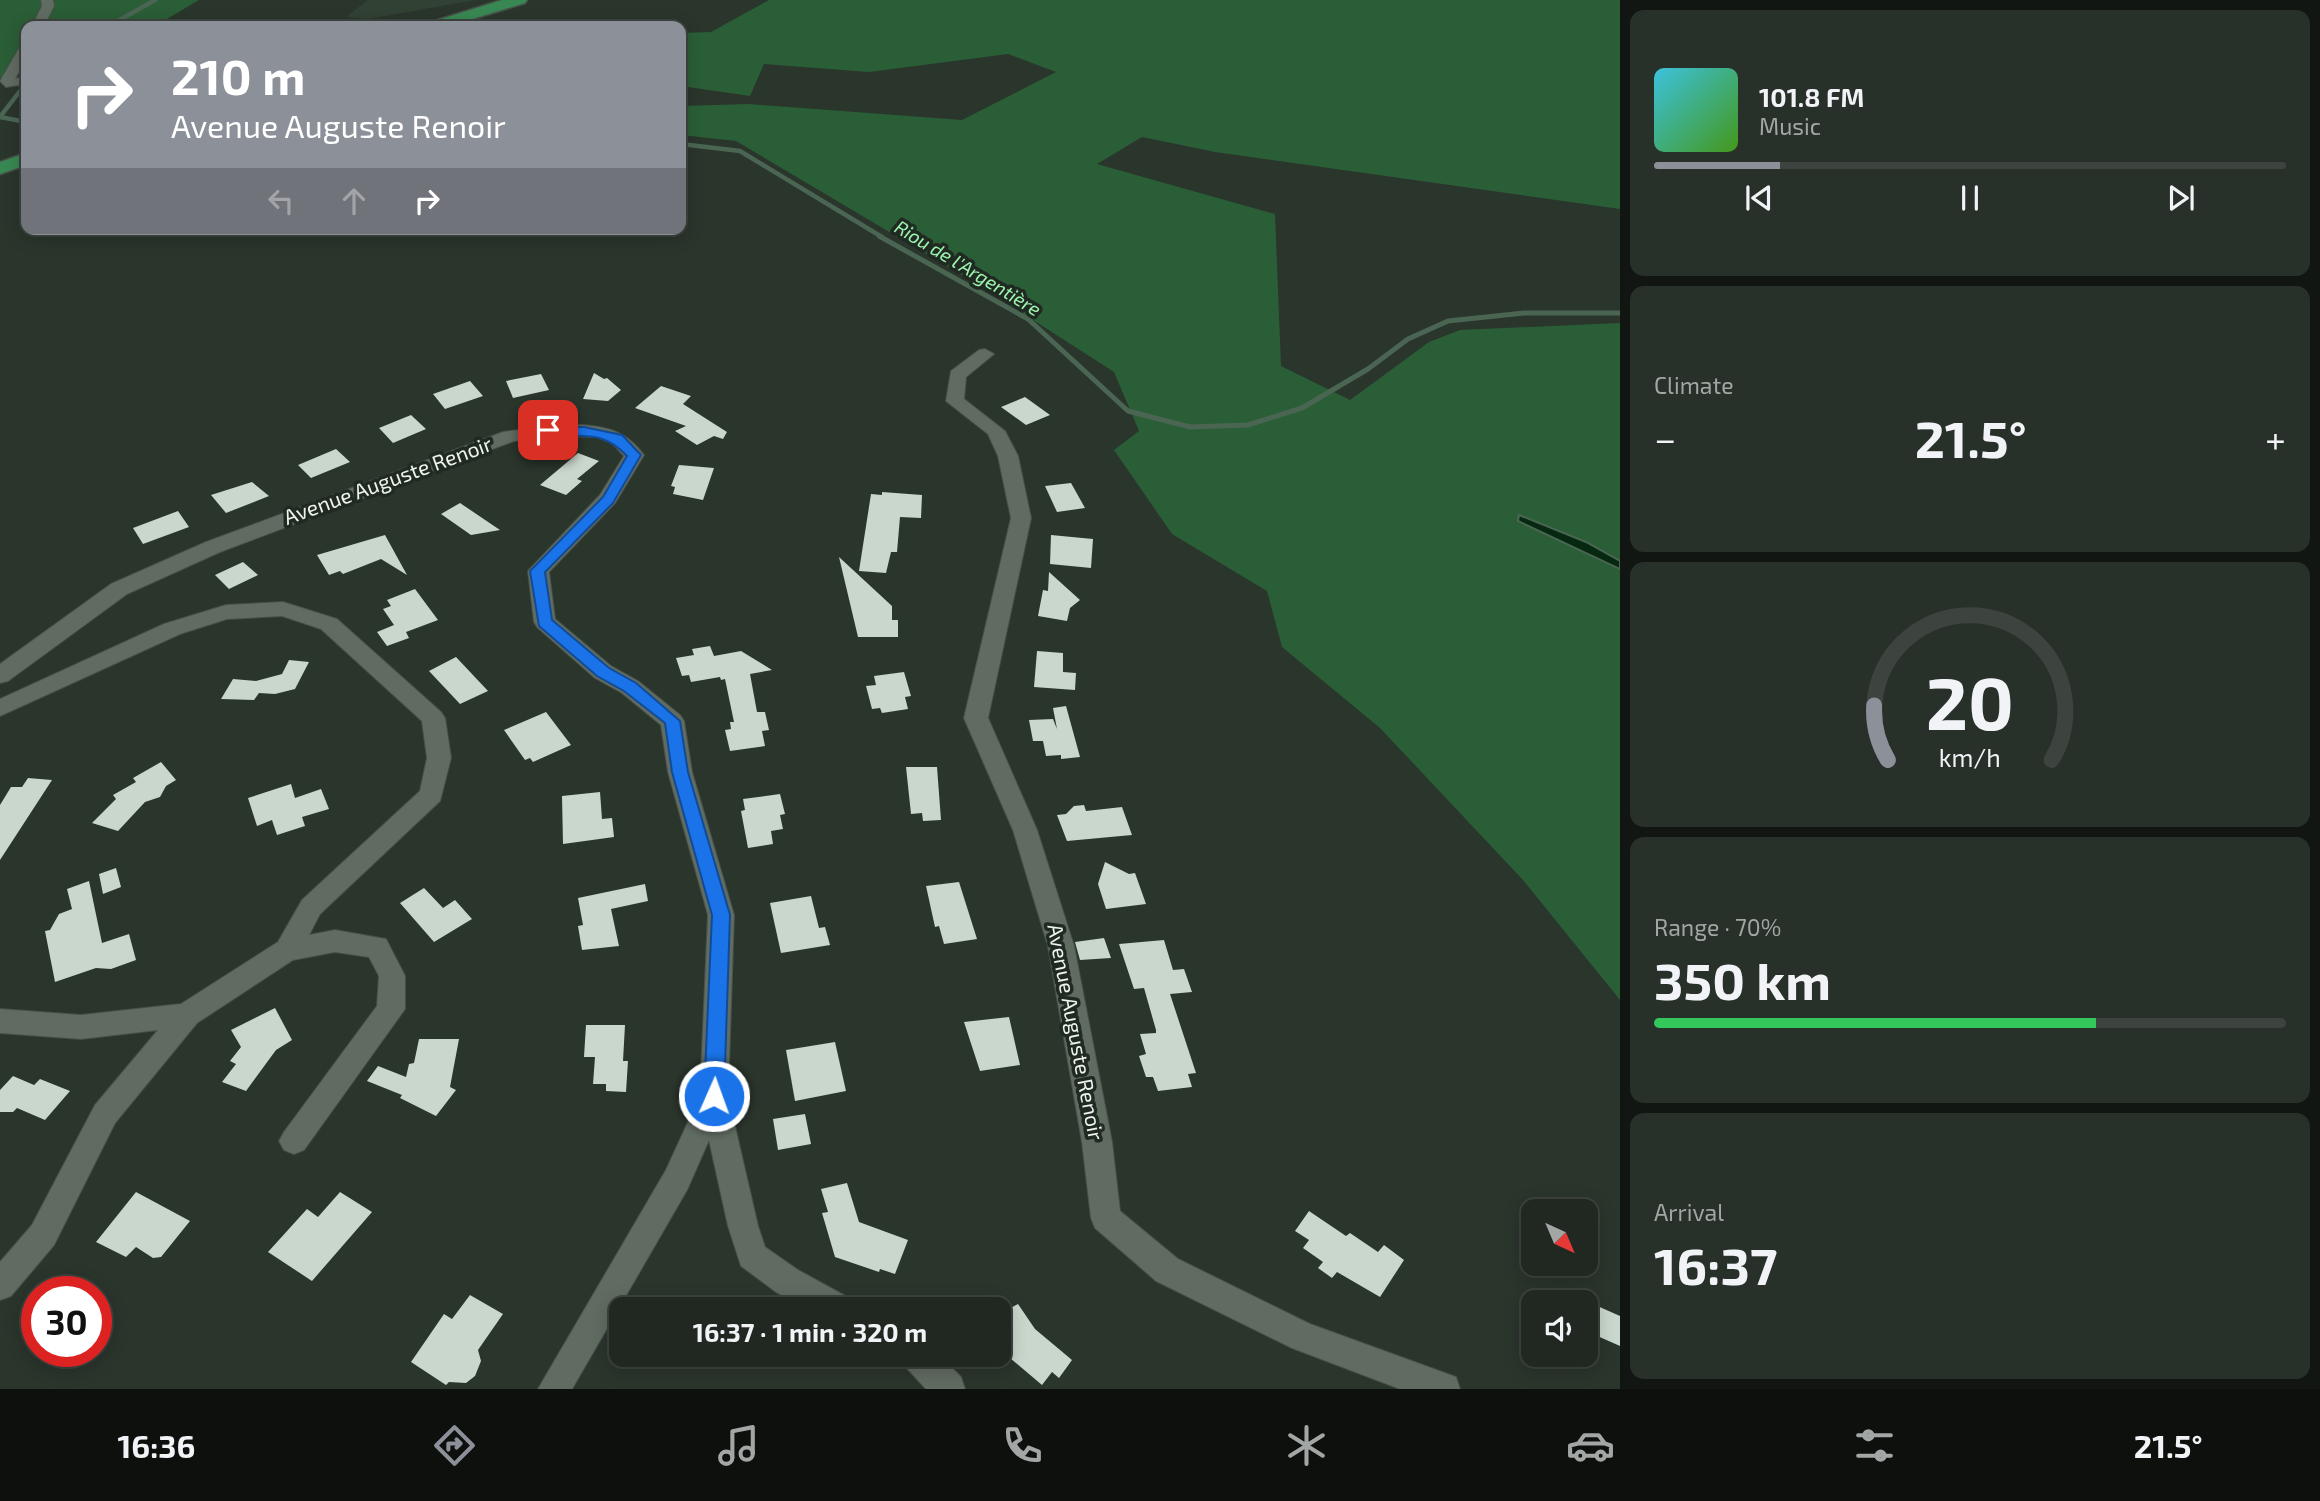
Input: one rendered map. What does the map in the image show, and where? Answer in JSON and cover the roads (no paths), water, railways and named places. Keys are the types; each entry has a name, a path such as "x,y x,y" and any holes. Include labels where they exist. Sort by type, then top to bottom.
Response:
{"main road":[{"path":"450,21 519,0"},
{"path":"0,168 21,161"}],"street":[{"path":"40,21 48,6 47,0"},
{"path":"21,57 7,81 11,84 21,81"},
{"name":"Avenue Auguste Renoir","path":"985,354 957,376 955,401 996,431 1008,456 1021,517 976,718 1025,830 1061,946 1097,1142 1106,1218 1167,1270 1303,1338 1444,1389"},
{"name":"Avenue Auguste Renoir","path":"0,675 119,589 213,547 510,436 584,431 618,438 634,455 608,499 538,571 545,622 603,672 630,687 672,721 680,772 721,915 714,1096 743,1226 752,1256 787,1281 816,1297"},
{"path":"0,708 172,629 226,612 283,609 329,624 433,718 439,758 431,795 311,907 287,950"},
{"path":"0,1285 43,1235 105,1114 187,1015 287,950 335,941 377,947 391,976 391,1009 294,1141"},
{"path":"0,1021 81,1027 187,1015"},
{"path":"554,1389 677,1180 714,1096"},
{"path":"928,1367 949,1389"}],"waterway":[{"path":"118,21 155,0"},
{"name":"Riou de l'Argentière","path":"20,91 0,117 21,121"},
{"name":"Riou de l'Argentière","path":"686,145 740,151 882,237"},
{"name":"Riou de l'Argentière","path":"879,236 1028,319 1128,411 1190,427 1248,425 1302,408 1368,369 1408,339 1448,321 1524,313 1620,313"}]}
